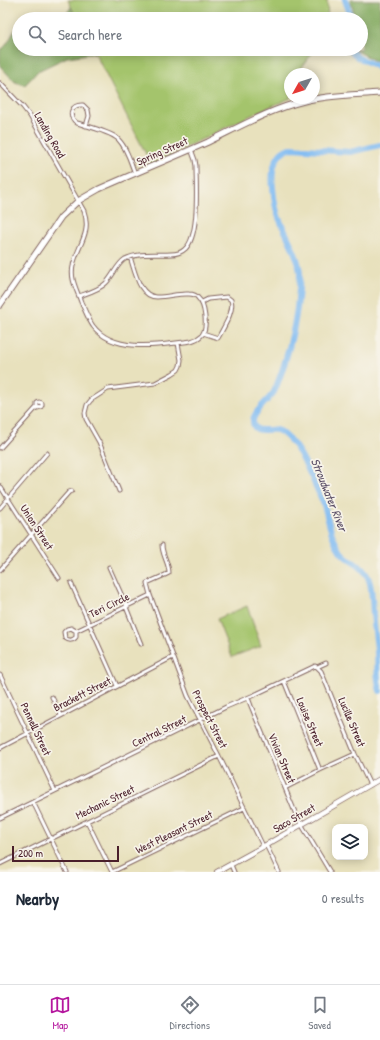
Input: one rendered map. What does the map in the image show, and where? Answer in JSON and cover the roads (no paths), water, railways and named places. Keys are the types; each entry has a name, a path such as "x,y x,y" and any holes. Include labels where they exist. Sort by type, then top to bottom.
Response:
{"main road":[{"name":"Spring Street","path":"0,305 54,226 78,201 99,189 191,150 264,116 303,102 337,96 380,93"},
{"name":"Saco Street","path":"217,872 380,779"}],"street":[{"name":"Landing Road","path":"0,83 30,116 85,216 87,226 73,267 73,278 79,296 93,326 98,332 109,340 120,344 144,346 194,341 203,333"},
{"path":"86,126 89,116 88,110 83,105 73,108 72,117 75,122 117,138 124,147 135,174"},
{"path":"79,296 101,287 122,262 130,257 177,253 186,249 194,231 196,215 196,166 191,150"},
{"path":"130,257 140,284 147,293 152,296 158,297 189,294 198,297 202,302 204,310 205,323 203,333 218,338 231,312 231,300 227,297 208,299 202,302"},
{"path":"119,491 99,442 86,419 85,413 87,406 91,400 108,389 155,383 175,373 180,366 178,343"},
{"path":"0,448 37,407"},
{"path":"0,508 47,453"},
{"name":"Union Street","path":"0,486 59,578"},
{"path":"0,570 69,492 72,491"},
{"path":"150,595 147,583 169,573 169,569 162,551 162,545"},
{"path":"109,567 141,644"},
{"path":"70,583 117,686"},
{"name":"Teri Circle","path":"76,631 150,595"},
{"name":"Prospect Street","path":"150,595 188,696 244,808 279,872"},
{"name":"Teri Circle","path":"71,628 76,631 76,637 73,640 65,638 64,632 67,629 71,628"},
{"name":"Brackett Street","path":"0,748 173,657"},
{"name":"Central Street","path":"0,818 200,720 315,666 317,667 326,663"},
{"name":"Lucille Street","path":"317,667 321,671 370,785"},
{"name":"Pennell Street","path":"0,675 55,791"},
{"name":"Louise Street","path":"284,681 320,770"},
{"path":"52,697 61,715"},
{"name":"Vivian Street","path":"248,698 297,817 330,872"},
{"path":"285,788 356,754"},
{"name":"Mechanic Street","path":"0,864 219,756"},
{"path":"33,802 67,872"},
{"name":"West Pleasant Street","path":"112,872 244,808"},
{"path":"87,821 112,872"},
{"path":"231,865 234,872"}],"waterway":[{"name":"Stroudwater River","path":"345,0 349,12"},
{"name":"Stroudwater River","path":"356,56 373,64 380,70"},
{"name":"Stroudwater River","path":"380,145 350,152 292,148 282,152 276,161 272,178 275,203 279,218 292,246 299,267 299,289 294,328 281,375 274,392 253,418 254,426 256,428 259,430 277,430 281,432 298,450 320,495 338,547 341,552 362,569 368,577 372,593 380,691"}]}
